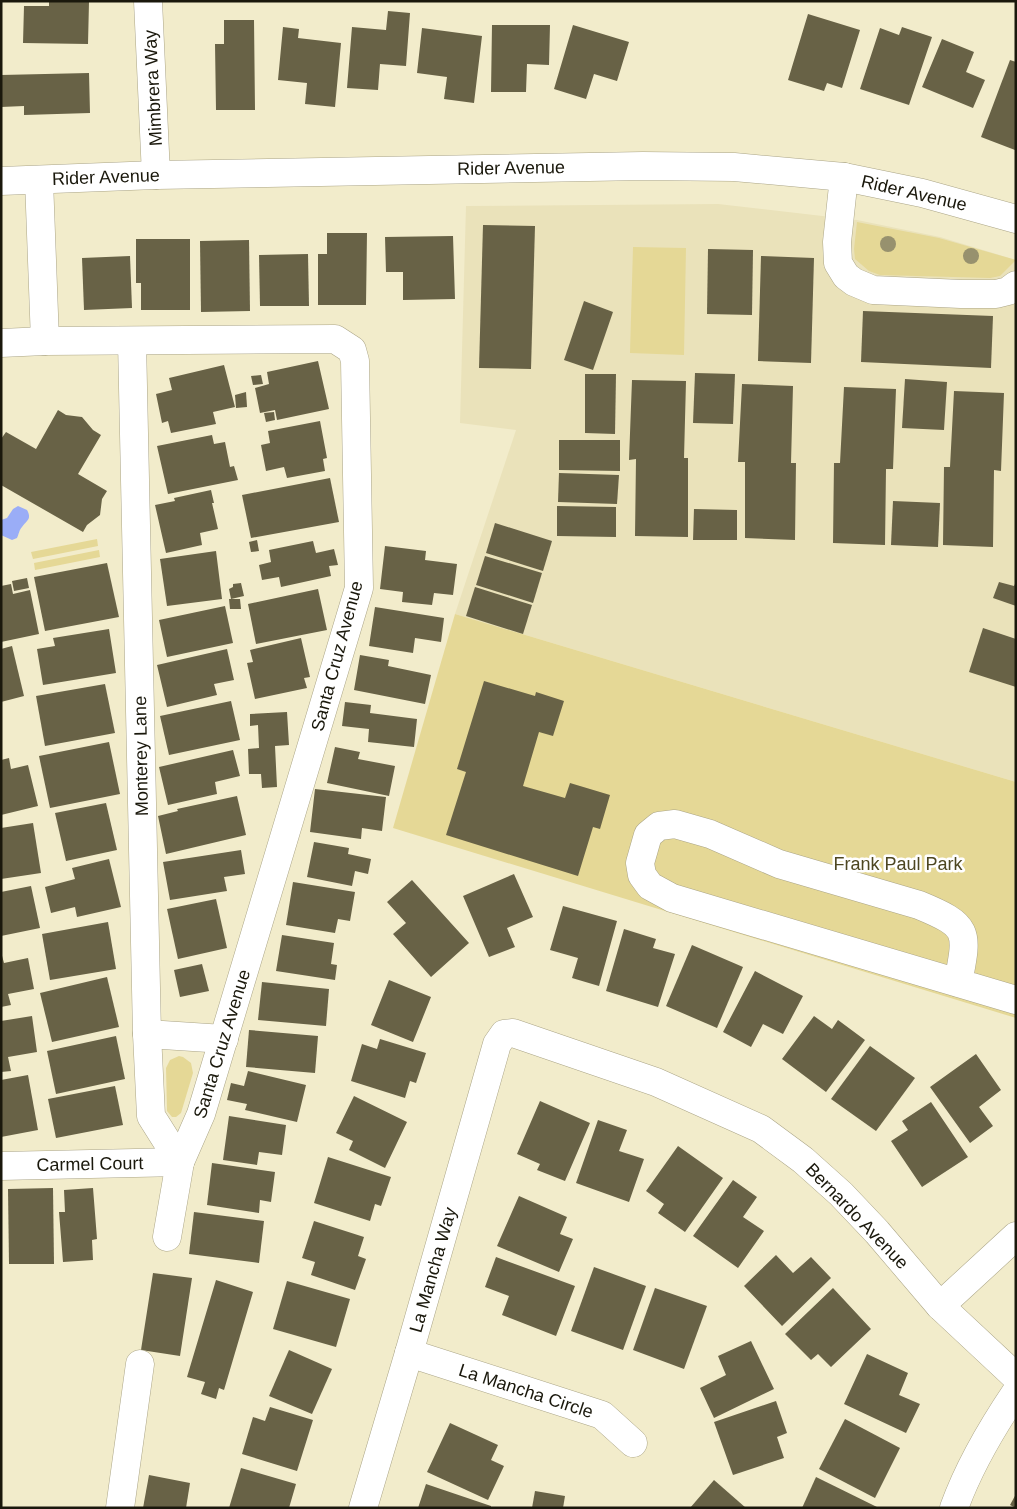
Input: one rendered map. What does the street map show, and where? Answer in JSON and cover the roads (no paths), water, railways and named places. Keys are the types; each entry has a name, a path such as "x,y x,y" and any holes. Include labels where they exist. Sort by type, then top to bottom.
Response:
{"street":[{"name":"Mimbrera Way","path":"148,1 156,175"},
{"name":"Rider Avenue","path":"1,181 156,175 652,166 734,167 844,178 930,195 1016,219"},
{"path":"844,178 837,242 838,263 846,276 854,282 873,290 961,294 996,294 1008,291 1016,285"},
{"path":"39,180 45,340"},
{"name":"Santa Cruz Avenue","path":"1,343 45,340 335,339 352,350 355,361 359,588 201,1114 180,1162 167,1237"},
{"name":"Monterey Lane","path":"132,341 150,1116 180,1162"},
{"path":"958,983 965,946 963,934 956,924 939,913 919,904 779,864 710,834 674,824 659,826 648,835 640,863 642,875 650,886 672,898 958,983 1016,1000"},
{"name":"Bernardo Avenue","path":"504,1034 513,1033 656,1082 761,1128 803,1160 841,1194 877,1232 940,1306 1016,1377"},
{"path":"147,1034 224,1039"},
{"name":"La Mancha Way","path":"363,1508 497,1044 504,1034"},
{"name":"Carmel Court","path":"1,1166 180,1162"},
{"path":"940,1306 1016,1236"},
{"name":"La Mancha Circle","path":"409,1353 602,1415 633,1443"},
{"path":"120,1508 140,1364"},
{"path":"954,1508 988,1434 1016,1392"}],"water":[{"path":"18,506 27,510 29,517 20,529 17,538 12,540 1,535 1,520 7,518 13,509"}],"park label":[{"name":"Frank Paul Park","path":"898,864"}]}
